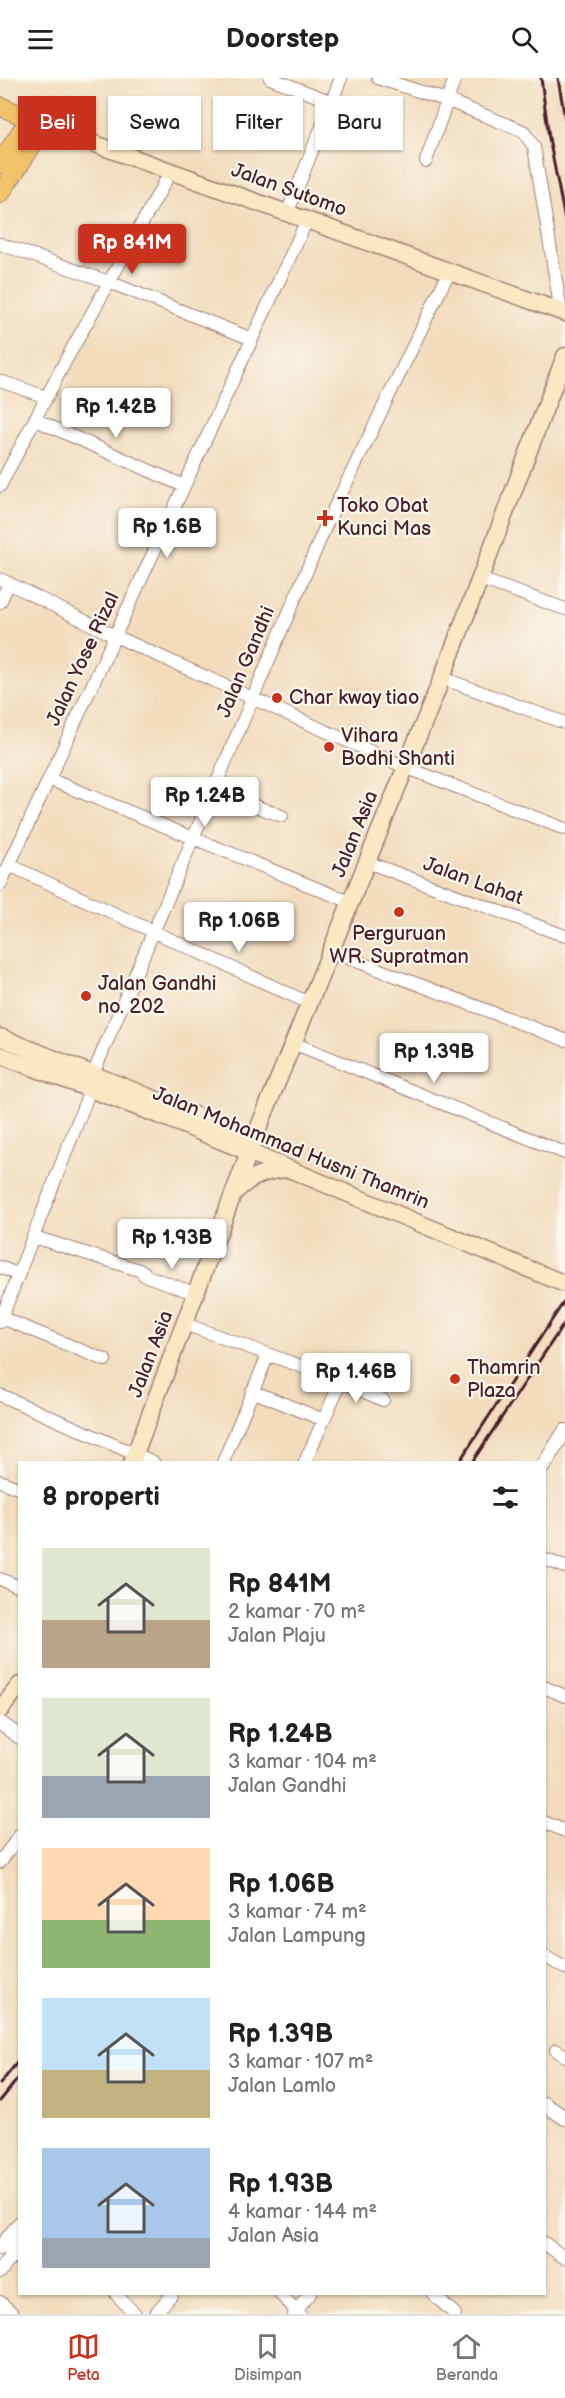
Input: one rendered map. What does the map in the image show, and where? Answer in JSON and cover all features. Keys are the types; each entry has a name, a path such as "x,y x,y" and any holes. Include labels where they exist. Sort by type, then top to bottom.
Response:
{"main road":[{"name":"Jalan Sutomo","path":"0,106 18,114"},
{"path":"0,164 18,144"},
{"name":"Jalan Sutomo","path":"96,144 563,313"},
{"path":"0,194 23,150"},
{"name":"Jalan Asia","path":"133,1459 252,1146 442,678 565,356"},
{"name":"Jalan Mohammad Husni Thamrin","path":"1,1041 92,1082 252,1146 290,1169 564,1282"},
{"name":"Jalan Mohammad Husni Thamrin","path":"0,1055 92,1082"},
{"path":"234,1193 244,1183 262,1172 290,1169"},
{"path":"0,1710 18,1688"}],"street":[{"path":"270,78 316,96"},
{"path":"334,96 341,78"},
{"path":"378,78 446,100 524,131 534,147 563,313"},
{"path":"426,161 455,78"},
{"path":"287,213 315,144"},
{"path":"0,486 46,397 171,171"},
{"name":"Jalan Yose Rizal","path":"0,885 307,220"},
{"path":"0,244 109,282 252,339"},
{"name":"Jalan Gandhi","path":"1,1320 92,1082 252,697 327,523 449,272"},
{"path":"0,381 46,397"},
{"path":"36,420 184,486"},
{"path":"480,579 565,609"},
{"path":"0,602 5,581 115,636 405,767 565,829"},
{"path":"442,678 565,723"},
{"path":"49,779 350,902"},
{"path":"213,790 282,816"},
{"name":"Jalan Lahat","path":"367,862 565,936"},
{"path":"9,865 309,1003"},
{"path":"330,951 565,1040"},
{"path":"293,1043 565,1153"},
{"path":"34,1237 139,1270 144,1272 144,1275 197,1294"},
{"path":"0,1267 19,1275"},
{"path":"1,1320 105,1360"},
{"path":"185,1324 341,1381 383,1400"},
{"path":"223,1461 268,1355"},
{"path":"305,1461 341,1381"},
{"path":"252,1391 324,1420"},
{"path":"0,1395 133,1459"},
{"path":"546,1462 564,1434"},
{"path":"0,1481 18,1488"},
{"path":"546,1560 565,1567"},
{"path":"0,1579 18,1586"},
{"path":"546,1689 565,1696"},
{"path":"0,1723 18,1736"},
{"path":"546,1823 565,1831"},
{"path":"1,1859 18,1838"},
{"path":"546,1957 565,1968"},
{"path":"546,2105 565,2118"},
{"path":"0,2247 18,2225"},
{"path":"546,2244 565,2258"},
{"path":"0,2271 18,2247"},
{"path":"117,2295 135,2314"},
{"path":"155,2314 171,2295"},
{"path":"281,2295 297,2313 309,2295"},
{"path":"434,2295 455,2314"},
{"path":"0,2302 13,2314"}],"railway":[{"path":"541,78 549,138 565,220"},
{"path":"558,78 565,119"},
{"path":"460,1461 565,1300"},
{"path":"473,1461 565,1322"},
{"path":"0,2084 18,2062"},
{"path":"0,2101 18,2078"}],"place":[{"name":"Toko Obat Kunci Mas","path":"325,518"},
{"name":"Char kway tiao","path":"277,698"},
{"name":"Vihara Bodhi Shanti","path":"329,747"},
{"name":"Perguruan WR. Supratman","path":"399,912"},
{"name":"Jalan Gandhi no. 202","path":"86,996"},
{"name":"Thamrin Plaza","path":"455,1379"}]}
